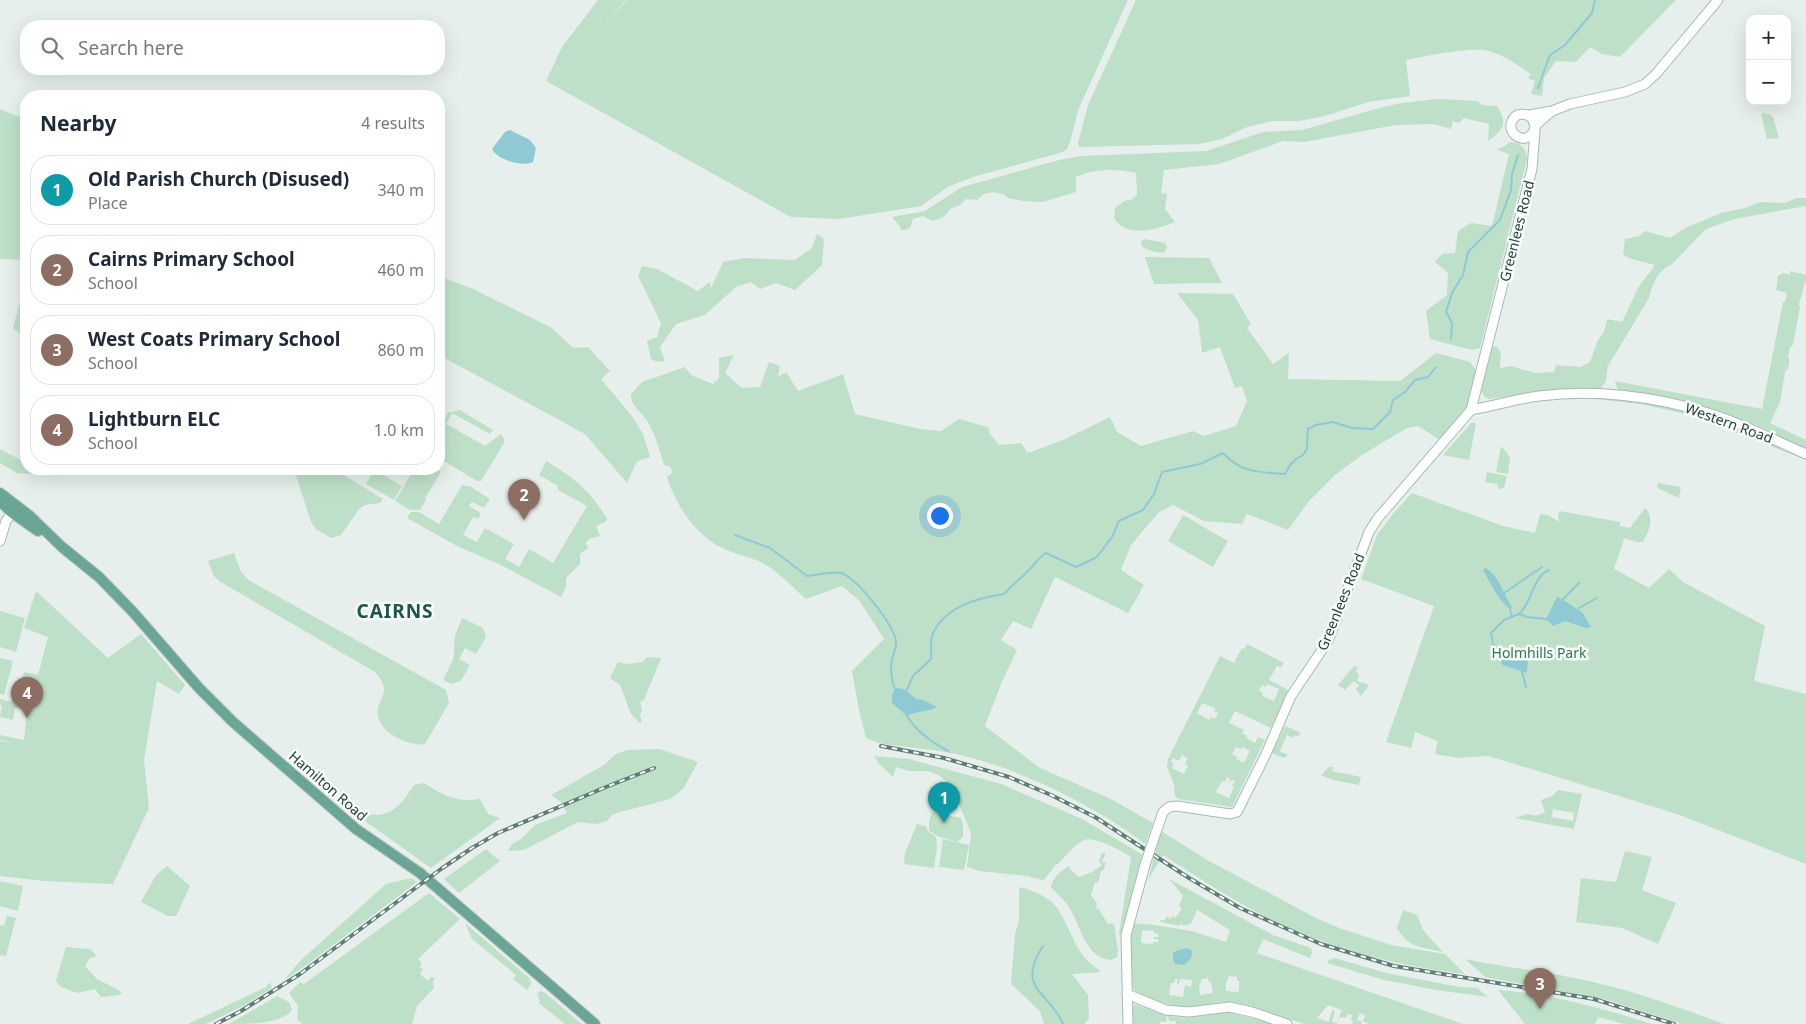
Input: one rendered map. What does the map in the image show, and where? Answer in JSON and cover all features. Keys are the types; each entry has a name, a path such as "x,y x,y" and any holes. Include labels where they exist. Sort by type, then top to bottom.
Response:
{"main road":[{"path":"1534,154 1524,138 1514,134 1511,125 1517,115 1552,112 1570,104 1625,92 1645,84 1656,74 1718,0"},
{"path":"1524,138 1532,134 1535,128 1552,112"},
{"path":"1529,115 1535,128"},
{"name":"Greenlees Road","path":"1128,1024 1126,935 1130,915 1163,812 1169,807 1177,806 1230,814 1237,812 1266,754 1291,696 1328,641 1373,525 1471,410 1532,169 1535,128"},
{"name":"Western Road","path":"1471,410 1538,396 1611,394 1656,400 1710,413 1806,454"},
{"name":"Hamilton Road","path":"0,493 14,509"},
{"name":"Hamilton Road","path":"0,501 30,516 62,547 99,577 199,688 233,722 356,829 420,873 595,1024"},
{"path":"0,541 6,521 14,509"},
{"path":"1127,994 1166,1010 1189,1012 1229,1007 1252,1012 1287,1024"}],"green space":[{"path":"598,0 625,0 604,27 626,0 1128,0 1079,108 1067,149 1063,152 973,177 948,187 921,206 839,219 791,217 546,81 562,47"},
{"path":"1136,0 1676,0 1620,57 1602,54 1590,47 1576,62 1556,61 1544,78 1542,96 1531,94 1535,81 1528,78 1531,74 1502,56 1483,50 1455,51 1406,60 1410,96 1368,102 1325,116 1299,121 1272,121 1247,127 1222,139 1200,144 1079,147 1078,143 1088,105"},
{"path":"1438,99 1477,101 1483,105 1497,106 1502,117 1503,126 1488,141 1489,124 1464,118 1459,123 1453,121 1451,129 1433,124 1396,125 1304,142 1283,141 1219,164 1164,170 1161,193 1167,194 1165,209 1175,222 1149,230 1142,231 1123,227 1114,218 1115,208 1124,201 1133,199 1137,194 1136,173 1114,170 1091,172 1076,177 1076,192 1043,202 1008,198 1003,194 993,192 984,194 977,200 966,199 939,219 932,221 923,216 913,219 910,228 905,230 901,230 892,217 925,211 962,187 1059,160 1081,156 1206,151 1263,132 1302,130 1379,108 1401,103"},
{"path":"0,109 20,117 20,260 1,259"},
{"path":"1764,113 1773,117 1779,138 1767,139 1761,114"},
{"path":"1511,142 1523,147 1527,159 1480,348 1472,350 1430,339 1426,311 1447,295 1448,273 1435,262 1442,254 1455,253 1458,231 1471,223 1492,226 1509,154 1497,150"},
{"path":"1797,198 1806,198 1806,206 1734,219 1706,229 1671,265 1662,270 1654,283 1649,298 1608,366 1606,381 1600,390 1526,394 1488,399 1483,395 1481,389 1492,346 1497,347 1501,353 1500,368 1511,366 1535,373 1554,372 1556,365 1580,367 1590,362 1598,340 1604,332 1607,319 1622,322 1638,288 1655,265 1628,258 1623,254 1625,239 1639,236 1645,231 1670,238 1685,228 1721,213 1745,208 1760,202 1785,203"},
{"path":"817,234 824,239 822,265 795,290 776,283 760,289 751,282 736,287 705,315 676,324 660,347 665,361 657,362 651,359 647,341 657,337 661,323 638,276 642,266 657,269 698,291 710,282 711,288 723,262 744,258 795,260 812,248"},
{"path":"1145,239 1165,243 1167,247 1164,253 1142,247 1141,241"},
{"path":"1145,257 1209,258 1222,283 1154,284"},
{"path":"1790,271 1806,275 1806,279 1799,304 1793,345 1790,347 1789,364 1785,372 1780,402 1770,423 1806,440 1806,452 1775,438 1770,431 1754,424 1748,426 1621,394 1615,381 1762,409 1783,302 1785,302 1787,293 1776,290 1778,275 1782,273 1790,275"},
{"path":"445,278 473,289 552,328 573,348 588,347 610,371 601,379 632,416 643,434 650,457 637,461 627,483 585,434 445,358"},
{"path":"1177,293 1233,294 1251,324 1247,328 1273,364 1289,353 1288,379 1400,381 1436,353 1470,362 1477,372 1468,408 1440,440 1418,426 1407,428 1362,455 1335,475 1309,501 1288,530 1247,514 1242,524 1204,521 1173,505 1159,512 1131,545 1121,570 1144,585 1128,613 1055,577 1031,629 1013,621 1001,640 1017,650 1001,684 985,726 1040,768 1111,799 1153,823 1145,844 1084,804 1013,771 957,754 878,743 866,738 852,671 884,639 859,600 842,586 806,599 765,564 722,548 703,535 681,509 667,477 672,473 671,467 664,465 658,444 647,420 633,403 631,394 642,382 685,367 691,375 713,384 719,378 719,358 734,355 725,373 742,388 760,387 769,362 780,366 778,377 786,372 798,391 843,374 855,414 920,429 941,431 959,419 988,427 990,434 999,445 1021,443 1027,452 1063,440 1110,417 1117,432 1141,446 1193,431 1204,436 1236,426 1247,401 1242,386 1235,388 1220,347 1202,353 1198,320"},
{"path":"20,302 20,334 13,328"},
{"path":"1574,397 1643,401 1694,412 1747,431 1806,458 1806,460 1691,415 1640,404 1596,399 1571,399"},
{"path":"460,410 493,430 490,434 452,413 446,424 485,446 501,434 504,439 504,443 481,481 477,481 445,462 445,418 448,413"},
{"path":"1471,423 1476,423 1469,460 1443,455"},
{"path":"1501,446 1510,457 1508,474 1496,472"},
{"path":"0,449 20,460 20,473 17,473 0,463"},
{"path":"546,461 581,486 595,501 607,519 596,526 600,536 589,539 586,543 588,548 580,554 580,564 566,578 566,587 561,597 503,566 457,546 407,518 411,512 419,512 439,524 462,485 471,487 490,499 484,508 472,502 469,506 481,513 478,519 473,517 463,535 477,542 485,528 514,544 505,559 519,567 529,549 553,563 587,506 558,490 558,486 539,475"},
{"path":"1487,472 1507,476 1504,488 1498,489 1498,484 1485,482"},
{"path":"296,475 344,475 383,499 380,503 365,505 360,508 341,535 331,538 316,529 311,522"},
{"path":"371,475 383,475 402,486 394,500 366,484"},
{"path":"410,475 439,475 420,510 410,510 395,501"},
{"path":"1658,483 1681,487 1679,498 1657,488"},
{"name":"Holmhills Park","path":"1412,493 1503,526 1535,533 1540,514 1548,515 1560,522 1558,517 1559,511 1620,522 1620,526 1630,528 1645,508 1650,516 1650,520 1649,529 1643,542 1623,538 1614,569 1649,588 1669,569 1683,582 1765,626 1754,681 1806,694 1806,864 1677,814 1488,756 1458,758 1435,754 1438,741 1415,732 1411,748 1386,742 1434,606 1361,579 1377,535"},
{"path":"1183,515 1228,541 1213,567 1168,541"},
{"path":"234,553 241,572 250,581 446,690 449,703 425,744 404,741 384,728 378,716 378,710 384,691 381,679 375,672 219,581 214,576 208,561"},
{"path":"36,591 108,658 141,634 185,685 179,694 157,681 144,760 149,808 113,884 44,881 0,876 0,741 15,743 0,740 0,735 24,740 27,711 15,708 13,720 0,717 2,706 0,705 0,699 11,702 18,691 24,672 38,675 48,637 24,628"},
{"path":"0,611 25,618 16,652 0,647"},
{"path":"462,618 483,628 486,637 476,654 465,648 459,659 470,665 461,681 451,684 443,680 453,660 455,636"},
{"path":"1247,644 1284,663 1281,668 1277,666 1269,680 1288,690 1271,728 1235,711 1229,723 1244,730 1242,733 1247,736 1246,738 1255,743 1258,737 1265,740 1232,807 1178,799 1175,796 1174,784 1167,767 1168,759 1220,656 1234,663 1242,648 1245,649","holes":["1267,684 1279,689 1274,701 1262,696 1263,693 1259,691 1262,685 1266,687","1202,703 1215,708 1214,711 1218,713 1215,719 1211,717 1209,720 1197,713","1236,747 1241,749 1243,747 1250,751 1244,763 1236,759 1237,757 1232,754","1182,755 1188,758 1185,764 1188,766 1184,774 1172,768 1174,764 1171,762 1173,758 1179,761","1227,777 1230,779 1228,784 1231,780 1235,781 1229,798 1216,792 1222,781 1225,782"]},
{"path":"647,657 661,658 644,700 640,702 642,721 640,723 631,714 620,685 610,678 618,662 627,664 643,662"},
{"path":"0,658 13,661 4,695 0,694"},
{"path":"1354,666 1358,667 1356,672 1359,675 1357,681 1369,685 1361,696 1356,689 1359,685 1354,681 1345,690 1338,685"},
{"path":"1285,726 1301,733 1298,737 1294,735 1293,738 1287,735 1280,751 1288,755 1284,758 1272,753"},
{"path":"659,749 698,762 683,789 670,799 613,814 607,821 596,824 578,822 524,850 508,851 512,844 521,839 535,825 567,813 561,802 551,795 604,765 616,754 628,750"},
{"path":"874,756 909,759 1001,784 1082,819 1145,856 1122,935 1119,934 1131,857 1108,845 1089,839 1077,844 1042,880 1027,876 979,871 967,867 971,833 951,785 940,776 928,771 909,771 896,767 893,777 878,763"},
{"path":"1329,767 1333,767 1332,771 1361,777 1359,785 1333,780 1321,775"},
{"path":"424,783 437,791 457,799 480,799 488,814 500,818 431,868 344,806 375,815 389,812 405,798 414,785"},
{"path":"1558,790 1582,794 1574,829 1515,818 1527,814 1537,816 1545,812 1541,800 1552,796","holes":["1553,809 1574,813 1573,821 1552,817"]},
{"path":"932,812 961,818 963,837 957,842 937,836 929,830"},
{"path":"917,824 927,827 927,830 936,837 937,847 934,868 904,864 905,853"},
{"path":"1161,831 1209,861 1316,918 1339,928 1391,945 1445,954 1465,974 1388,961 1311,937 1251,909 1163,855 1148,880"},
{"path":"943,839 969,845 964,870 939,867"},
{"path":"486,849 500,861 459,893 444,879"},
{"path":"1625,851 1652,857 1642,890 1676,903 1658,944 1622,928 1576,922 1581,878 1616,882"},
{"path":"1106,852 1102,862 1106,863 1103,871 1101,871 1098,883 1095,882 1091,895 1097,903 1096,908 1099,909 1107,923 1114,924 1118,951 1117,957 1111,960 1095,954 1089,947 1069,907 1051,887 1060,872 1069,866 1079,877 1092,872 1102,865 1099,862 1101,854"},
{"path":"167,866 190,886 176,916 168,916 141,902 156,875"},
{"path":"411,878 417,882 284,980 300,961 386,884"},
{"path":"1169,879 1273,935 1311,948 1312,953 1310,958 1263,939 1257,953 1463,1024 1369,1024 1363,1021 1365,1015 1360,1013 1357,1020 1362,1022 1361,1024 1352,1024 1352,1015 1348,1014 1346,1018 1340,1017 1337,1024 1304,1024 1237,1003 1221,1002 1193,1007 1175,1006 1156,1001 1137,992 1133,988 1132,923 1191,931 1226,942 1230,930 1197,910 1192,922 1187,925 1180,924 1179,926 1161,922 1160,920 1165,920 1167,916 1170,919 1173,916 1175,918 1182,909 1179,906 1183,896","holes":["1142,930 1154,931 1154,933 1159,934 1158,937 1154,937 1154,939 1158,939 1158,942 1153,942 1153,944 1141,943","1229,976 1237,977 1239,992 1226,991 1226,983","1208,978 1209,982 1211,982 1213,993 1200,995 1199,983 1201,983 1201,979","1175,979 1178,979 1177,983 1179,984 1180,979 1192,980 1191,987 1185,985 1183,997 1169,995 1171,983 1174,983","1328,1005 1342,1010 1337,1023 1332,1022 1335,1011 1332,1010 1329,1022 1317,1018"]},
{"path":"0,881 23,886 18,911 0,906"},
{"path":"1019,887 1035,892 1056,906 1086,959 1101,972 1072,974 1088,995 1089,1019 1084,1024 1044,1024 1040,1011 1011,984 1015,934 1019,920"},
{"path":"429,893 460,919 418,959 422,963 420,967 423,969 420,974 428,981 431,977 435,978 433,981 434,988 417,1006 412,1024 303,1024 297,1020 298,1006 289,993 300,982 304,984"},
{"path":"1403,910 1417,915 1423,930 1443,952 1422,948 1406,940 1397,928"},
{"path":"7,916 16,918 6,956 0,955 0,925 4,926"},
{"path":"465,923 530,979 531,984 527,990 513,979 516,975 472,939"},
{"path":"66,947 90,949 97,956 90,958 85,966 97,979 122,992 120,995 101,997 95,989 77,993 61,987 56,981"},
{"path":"1335,958 1386,973 1460,987 1477,988 1488,997 1384,980 1327,963"},
{"path":"1465,959 1593,982 1669,1004 1724,1024 1682,1024 1608,1000 1485,977"},
{"path":"270,982 272,988 245,1005 206,1024 188,1024 266,987"},
{"path":"1498,990 1576,1002 1652,1024 1625,1024 1598,1017 1595,1024 1525,1024"},
{"path":"540,991 544,992 582,1024 565,1024 539,1003 537,994"},
{"path":"277,996 289,1002 292,1010 287,1015 273,1021 229,1024"},
{"path":"1135,1004 1167,1015 1166,1022 1160,1022 1159,1024 1133,1024 1132,1009"},
{"path":"1229,1012 1272,1024 1176,1024 1176,1021 1169,1021 1168,1016 1187,1018"}],"water":[{"path":"510,130 530,140 536,148 533,162 523,164 511,162 499,156 492,149 505,132"},
{"path":"1485,568 1497,579 1512,608 1510,609 1498,596 1483,570"},
{"path":"1557,597 1582,612 1591,627 1586,628 1565,621 1553,626 1546,619"},
{"path":"1499,652 1528,660 1527,673 1502,665"},
{"path":"896,688 904,689 916,699 923,700 937,707 907,716 892,703 892,694"},
{"path":"1188,948 1192,951 1190,959 1184,965 1175,964 1173,953"}],"waterway":[{"path":"1538,88 1550,55 1565,45 1592,13 1595,0"},
{"path":"1451,339 1452,323 1446,312 1452,293 1463,275 1468,252 1500,220 1511,190 1512,174 1518,155"},
{"path":"906,692 913,676 931,659 931,641 937,626 952,611 972,601 1004,594 1046,553 1076,567 1097,557 1112,537 1119,521 1143,510 1154,494 1162,472 1200,464 1223,453 1230,460 1244,468 1259,472 1285,474 1290,465 1303,455 1307,449 1308,429 1316,425 1333,422 1352,428 1373,429 1390,412 1393,400 1405,392 1415,380 1428,377 1436,367"},
{"path":"735,535 770,548 807,576 841,573 856,583 881,613 896,641 891,672 895,690"},
{"path":"1504,593 1542,567"},
{"path":"1519,614 1524,609 1539,578 1549,570"},
{"path":"1563,599 1579,583"},
{"path":"1579,608 1597,598"},
{"path":"1510,609 1512,617"},
{"path":"1501,651 1493,644 1491,633 1504,620 1519,614 1546,619"},
{"path":"1522,672 1526,687"},
{"path":"906,714 924,736 948,751"},
{"path":"1043,946 1035,960 1032,972 1033,981 1063,1024"}],"railway":[{"path":"881,746 944,758 1009,777 1051,795 1095,817 1189,878 1240,908 1321,944 1394,966 1594,999 1674,1024"},
{"path":"216,1024 241,1011 300,974 472,848 498,833 654,768"}],"place":[{"name":"Cairns Primary School","path":"524,520"},
{"name":"Lightburn ELC","path":"27,718"},
{"name":"Old Parish Church (Disused)","path":"944,823"},
{"name":"West Coats Primary School","path":"1540,1009"}],"district":[{"name":"CAIRNS","path":"395,611"}]}
